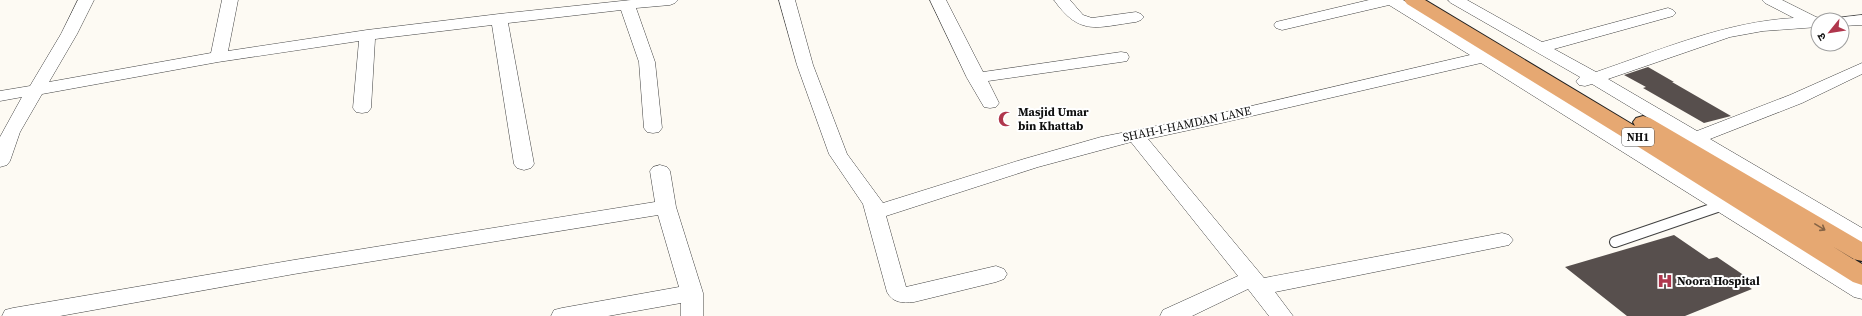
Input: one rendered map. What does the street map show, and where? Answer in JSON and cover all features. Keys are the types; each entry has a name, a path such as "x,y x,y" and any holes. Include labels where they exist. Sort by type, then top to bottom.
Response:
{"highway":[{"name":"NH1","path":"1413,0 1493,56 1826,261 1862,276"},
{"name":"NH1","path":"1437,0 1586,81 1643,115 1862,253"}],"street":[{"path":"0,161 4,146 16,121 76,23 86,0"},
{"path":"218,57 230,0"},
{"path":"0,96 218,57 366,35 670,0"},
{"path":"787,0 806,65 838,154 868,195 877,212 883,246 898,292 902,295 914,294 996,274"},
{"path":"938,0 976,78 990,103"},
{"path":"1062,0 1078,18 1090,23 1136,17"},
{"path":"1282,26 1389,0"},
{"path":"1392,0 1493,56 1723,205 1826,261 1862,291"},
{"path":"1456,0 1539,48 1586,81 1681,48 1741,30 1770,25 1810,22"},
{"path":"1770,0 1810,20"},
{"path":"627,4 647,62 653,128"},
{"path":"1539,48 1668,13"},
{"path":"499,19 524,164"},
{"path":"1850,21 1862,20"},
{"path":"362,108 366,35"},
{"name":"SHAH-I-HAMDAN LANE","path":"877,212 1074,150 1135,135 1217,119 1493,56"},
{"path":"976,78 1121,57"},
{"path":"1695,138 1796,99 1861,70"},
{"path":"1643,115 1695,138 1862,236"},
{"path":"1135,135 1282,316"},
{"path":"660,171 666,208 692,293 692,316"},
{"path":"13,316 294,267 666,208"},
{"path":"1171,316 1254,283 1502,240"},
{"path":"562,316 692,293"}],"lane":[{"path":"1615,242 1723,205"}],"building":[{"path":"1648,67 1731,116 1704,123 1643,88 1646,87 1624,75"},
{"name":"Noora Hospital","path":"1674,235 1709,259 1717,257 1745,276 1737,279 1752,289 1685,316 1627,316 1565,267"}],"place":[{"name":"Masjid Umar bin Khattab","path":"1006,119"},
{"name":"Noora Hospital","path":"1665,281"}]}
